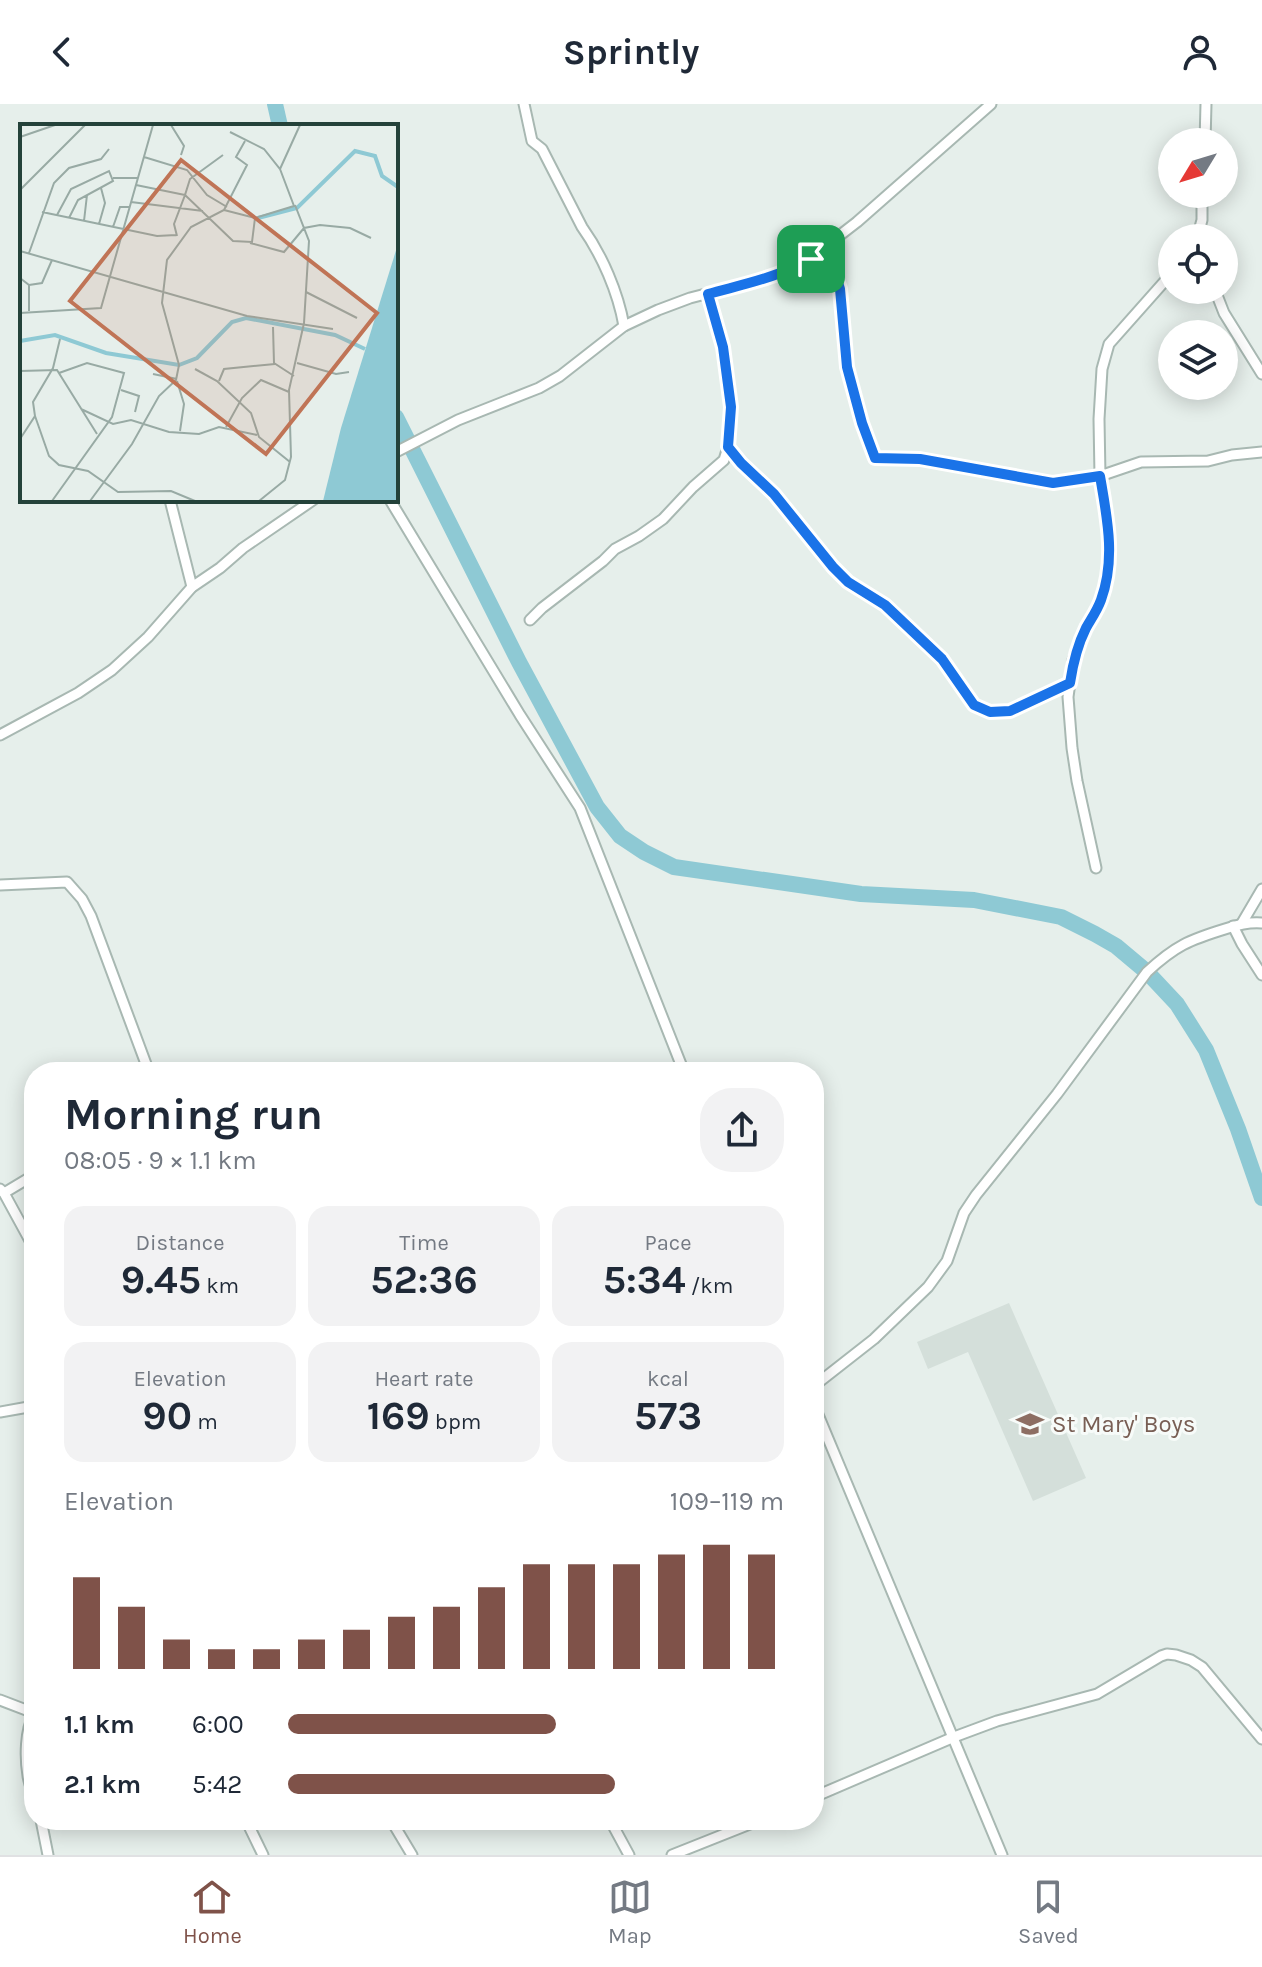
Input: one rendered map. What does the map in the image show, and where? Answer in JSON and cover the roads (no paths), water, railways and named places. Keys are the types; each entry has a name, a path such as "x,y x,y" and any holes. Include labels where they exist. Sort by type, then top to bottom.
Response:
{"street":[{"path":"524,104 532,141 542,149 590,239 618,299 624,326"},
{"path":"398,451 458,420 539,388 560,376 624,326 658,310 787,271 804,263 877,205 991,104"},
{"path":"1205,128 1206,104"},
{"path":"822,249 840,289 847,367 875,458 920,459 1053,483 1100,476 1141,462 1208,461 1262,452"},
{"path":"1096,868 1072,748 1068,697 1073,660 1105,586 1110,550 1100,476 1102,369 1109,344 1158,289"},
{"path":"530,620 615,549 663,519 724,460 731,407 723,347 708,294"},
{"path":"1220,304 1262,374"},
{"path":"728,447 774,494 841,575 885,605 942,659 974,705 990,712 1010,711 1070,683"},
{"path":"171,502 192,587"},
{"path":"0,735 78,693 112,670 148,637 192,587 310,502"},
{"path":"391,502 580,808 680,1062"},
{"path":"0,885 67,882 82,899 145,1062"},
{"path":"1262,889 1238,925 1242,944 1262,975"},
{"path":"824,1378 874,1339 942,1271 964,1213 976,1195 1057,1094 1147,972 1190,940 1238,925 1262,923"},
{"path":"24,1180 2,1191 24,1230"},
{"path":"0,1412 24,1408"},
{"path":"824,1429 1002,1855"},
{"path":"824,1793 997,1721 1097,1694 1167,1654 1191,1660 1202,1667 1262,1739"},
{"path":"0,1700 24,1710"},
{"path":"43,1830 48,1855"},
{"path":"251,1830 263,1855"},
{"path":"397,1830 412,1855"},
{"path":"615,1830 629,1855"},
{"path":"672,1855 735,1830"}],"waterway":[{"path":"275,104 280,124"},
{"path":"398,421 519,662 597,807 620,836 674,867 861,894 974,900 1061,917 1095,934 1116,946 1147,972 1177,1004 1206,1050 1262,1198"}],"place":[{"name":"St Mary' Boys","path":"1030,1424"}]}
